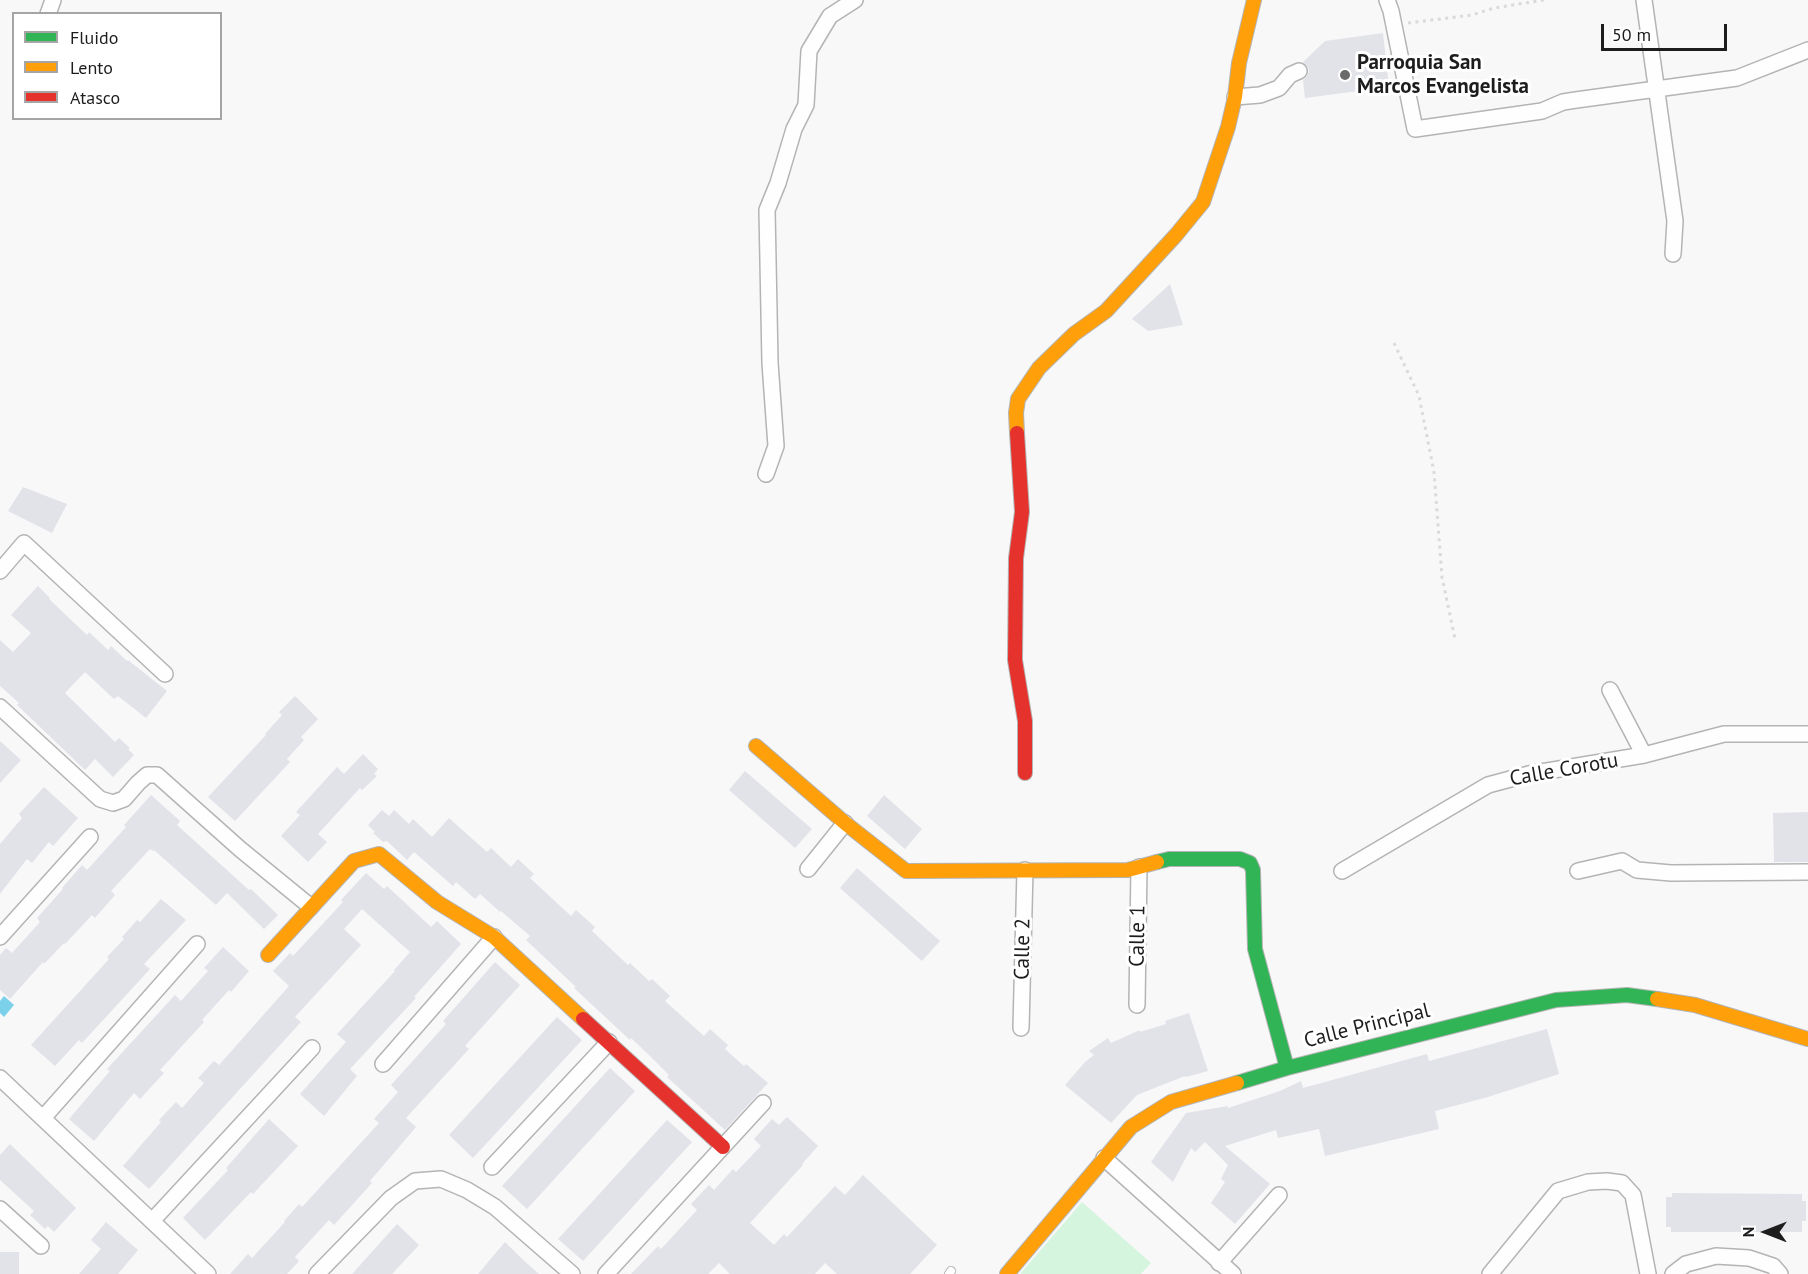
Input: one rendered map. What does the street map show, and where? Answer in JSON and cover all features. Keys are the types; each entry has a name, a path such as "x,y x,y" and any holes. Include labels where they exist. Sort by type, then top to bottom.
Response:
{"street":[{"path":"765,474 776,446 770,363 767,210 778,183 794,129 806,105 809,51 830,16 855,0"},
{"path":"1025,773 1025,721 1015,660 1016,558 1022,512 1016,413 1018,399 1039,368 1074,334 1106,311 1203,202 1228,127 1235,97 1239,63 1254,0"},
{"path":"1387,0 1415,129 1542,111 1563,102 1737,78 1808,50"},
{"path":"1644,0 1675,222 1673,254"},
{"path":"1235,97 1260,95 1279,88 1290,75 1299,71"},
{"path":"0,571 24,543 165,674"},
{"path":"1610,690 1644,755"},
{"path":"0,707 100,799 113,803 124,800 147,775 158,775 240,849 311,907"},
{"name":"Calle Corotu","path":"1342,872 1488,784 1529,774 1644,755 1724,734 1808,734"},
{"path":"756,746 845,824 906,871 1128,870 1169,858 1240,859 1250,863 1253,870 1255,949 1287,1068"},
{"path":"808,869 845,824"},
{"path":"0,937 90,837"},
{"path":"268,955 354,861 379,854 437,902 494,937 723,1147"},
{"path":"1578,871 1622,861 1637,870 1671,873 1808,872"},
{"name":"Calle 1","path":"1137,1005 1139,867"},
{"name":"Calle 2","path":"1021,1028 1025,870"},
{"path":"383,1064 494,937"},
{"path":"42,1118 197,944"},
{"name":"Calle Principal","path":"1007,1274 1131,1126 1171,1102 1287,1068 1556,1000 1627,995 1695,1005 1808,1039"},
{"path":"492,1167 609,1042"},
{"path":"152,1221 312,1048"},
{"path":"0,1078 208,1274"},
{"path":"606,1274 763,1103"},
{"path":"1104,1158 1233,1274"},
{"path":"317,1274 391,1198 415,1181 441,1179 467,1190 495,1207 572,1274"},
{"path":"1490,1274 1558,1191 1588,1182 1607,1181 1622,1183 1634,1195 1648,1274"},
{"path":"1220,1263 1280,1195"},
{"path":"0,1209 41,1246"},
{"path":"1673,1274 1686,1264 1716,1256 1749,1258 1773,1266 1780,1274"}],"path":[{"path":"1394,25 1472,15 1494,8 1544,0"},
{"path":"1394,344 1419,396 1434,472 1442,577 1455,639"}],"green space":[{"path":"1082,1202 1151,1263 1141,1274 1020,1274"}],"water":[{"path":"4,996 14,1005 4,1017 0,1013 0,1001"}],"building":[{"name":"Parroquia San Marcos Evangelista","path":"1383,33 1389,87 1305,98 1303,80 1309,71 1303,62 1325,41"},
{"path":"1170,284 1183,325 1148,331 1132,319"},
{"path":"23,487 67,504 52,533 8,511"},
{"path":"38,586 87,635 89,632 108,650 111,646 167,691 146,718 118,696 114,699 85,672 65,693 115,742 119,738 134,755 113,777 95,759 85,770 0,686 0,640 13,652 31,633 11,615"},
{"path":"295,696 318,719 301,737 304,740 287,759 290,762 235,821 208,797 266,735 282,715 279,712"},
{"path":"0,741 21,760 0,783"},
{"path":"363,754 378,769 374,774 377,776 362,790 360,788 318,834 327,842 308,862 281,836 300,815 296,812 337,767 344,774"},
{"path":"745,771 812,829 795,848 729,790"},
{"path":"44,787 78,818 53,846 49,842 32,863 27,859 0,894 0,844 22,818 19,814"},
{"path":"151,795 180,821 177,825 278,915 264,929 227,893 216,905 154,850 150,849 111,891 115,895 95,918 92,915 65,944 44,964 43,962 10,999 0,990 0,955 6,948 12,953 40,922 37,918 82,865 87,870"},
{"path":"884,795 922,829 905,849 867,816"},
{"path":"382,810 389,816 394,810 409,824 413,819 432,837 449,818 487,852 491,848 511,867 518,859 534,874 530,878 571,916 576,910 595,927 592,931 628,965 630,963 649,981 652,979 670,996 665,1001 704,1036 710,1029 728,1045 725,1049 768,1083 725,1130 667,1077 669,1075 631,1038 630,1040 574,988 576,987 526,940 530,936 501,911 480,894 475,899 456,882 453,886 414,852 407,860 387,841 383,842 373,833 375,832 368,825"},
{"path":"1808,812 1808,862 1774,862 1773,813"},
{"path":"857,868 940,941 922,961 840,888"},
{"path":"366,873 384,889 387,886 431,927 437,921 461,944 414,997 416,998 350,1069 357,1076 324,1116 300,1094 346,1042 337,1034 410,952 362,909 344,929 361,945 295,1017 301,1022 149,1189 123,1166 161,1122 159,1120 176,1102 182,1108 204,1083 198,1078 214,1061 219,1065 289,986 273,971 290,953 293,956 343,902 341,900"},
{"path":"161,899 186,920 144,964 150,969 82,1043 79,1040 55,1066 31,1045 109,959 107,957 124,939 122,937 137,920 140,922"},
{"path":"223,947 249,971 202,1020 204,1022 160,1070 164,1073 140,1099 134,1093 94,1141 69,1119 110,1071 107,1069 175,995 181,1001 208,971 204,968"},
{"path":"495,962 520,985 465,1046 469,1049 406,1118 416,1127 370,1181 372,1183 334,1225 329,1220 295,1257 299,1261 287,1274 230,1274 248,1254 252,1258 299,1204 302,1207 379,1123 374,1119 398,1092 391,1085 446,1024 443,1021"},
{"path":"1189,1013 1208,1071 1185,1076 1137,1095 1111,1123 1065,1085 1094,1055 1089,1051 1108,1038 1111,1043 1140,1030 1140,1032 1166,1024 1165,1021"},
{"path":"557,1017 582,1040 473,1158 449,1135"},
{"path":"1547,1029 1559,1074 1435,1111 1439,1129 1325,1156 1319,1129 1278,1138 1276,1130 1225,1146 1270,1184 1235,1224 1211,1203 1225,1182 1221,1179 1228,1165 1205,1142 1195,1152 1191,1148 1173,1182 1151,1162 1186,1113 1228,1106 1228,1108 1280,1091 1301,1081 1303,1088 1427,1054 1429,1061"},
{"path":"610,1068 635,1091 527,1209 502,1186"},
{"path":"787,1117 818,1146 750,1223 774,1245 784,1234 787,1237 835,1186 845,1195 863,1175 937,1245 910,1274 837,1274 825,1263 815,1274 730,1274 719,1263 708,1274 631,1274 658,1246 661,1249 697,1210 691,1204 709,1185 714,1190 733,1169 736,1172 761,1146 754,1139 772,1119 779,1125"},
{"path":"269,1119 298,1146 205,1240 183,1218 228,1170 226,1168"},
{"path":"667,1120 692,1142 583,1261 558,1239"},
{"path":"10,1144 76,1208 54,1232 48,1226 45,1229 30,1215 34,1211 0,1180 0,1155"},
{"path":"1672,1193 1802,1194 1802,1201 1806,1201 1806,1221 1802,1221 1802,1232 1671,1232 1671,1227 1666,1227 1666,1197 1672,1197"},
{"path":"106,1222 138,1250 118,1274 79,1274 101,1249 91,1240"},
{"path":"397,1224 419,1245 392,1274 352,1274"},
{"path":"505,1242 521,1258 539,1274 478,1274"},
{"path":"0,1252 19,1252 19,1274 0,1274"}],"traffic: fast":[{"path":"1157,862 1169,859 1240,859 1250,863 1253,870 1255,949 1287,1068"},
{"path":"1237,1083 1287,1068 1556,1000 1627,995 1657,999"}],"traffic: slow":[{"path":"1017,433 1018,399 1039,368 1074,334 1106,311 1203,202 1228,127 1235,97 1239,63 1254,0"},
{"path":"756,746 845,823 906,871 1128,870 1157,862"},
{"path":"268,955 354,861 379,854 437,902 494,937 583,1019"},
{"path":"1657,999 1695,1005 1808,1039"},
{"path":"1007,1274 1131,1127 1171,1102 1237,1083"}],"traffic: jam":[{"path":"1017,433 1022,512 1016,558 1015,660 1025,721 1025,773"},
{"path":"583,1019 723,1147"}],"place":[{"name":"Parroquia San Marcos Evangelista","path":"1345,75"}]}
